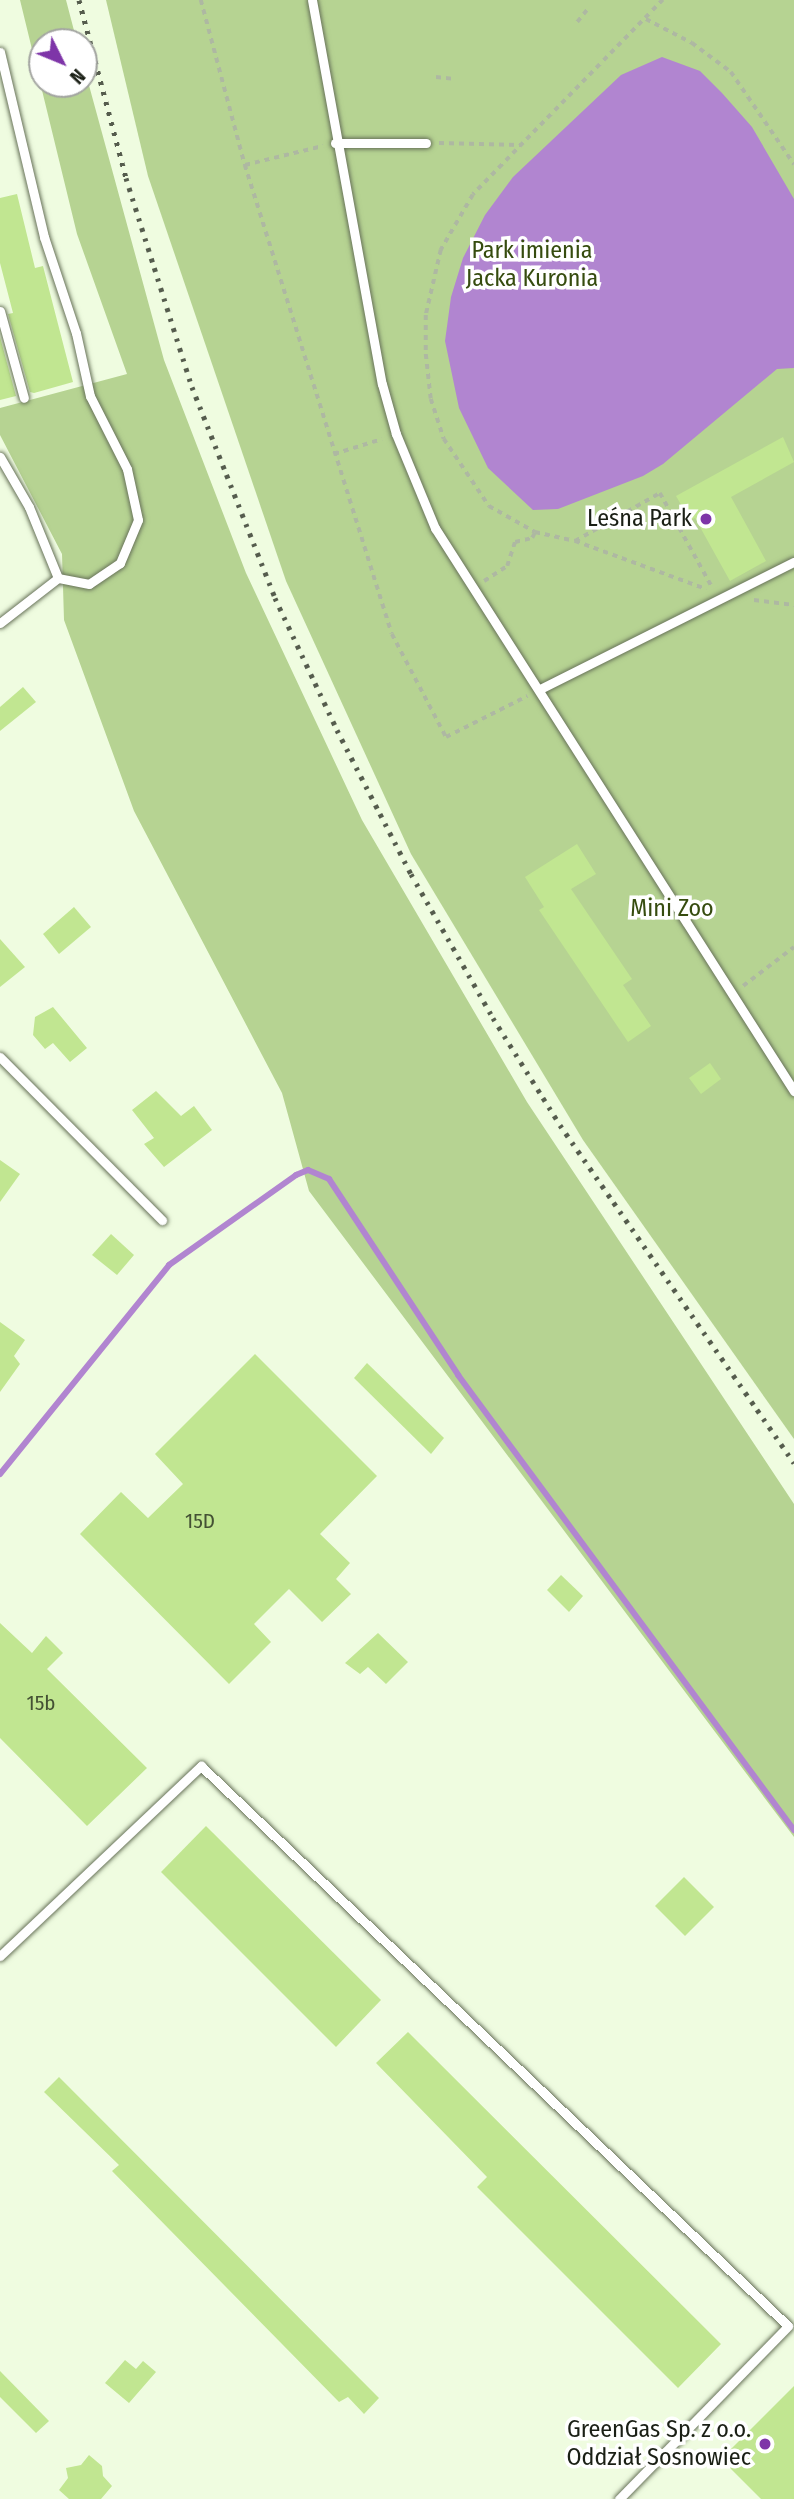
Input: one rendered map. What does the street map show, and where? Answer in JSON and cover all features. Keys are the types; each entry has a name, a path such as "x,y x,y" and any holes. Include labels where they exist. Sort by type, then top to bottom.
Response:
{"lane":[{"path":"312,0 335,143 382,384 396,434 435,528 540,689 730,996 794,1091"},
{"path":"0,52 44,237 76,333 90,396 127,469 138,520 120,564 89,584 58,578 0,623"},
{"path":"335,143 426,143"},
{"path":"0,311 24,398"},
{"path":"0,457 29,508 58,578"},
{"path":"540,689 730,597 794,562"},
{"path":"0,1057 162,1220"},
{"path":"0,1956 201,1766 788,2326 619,2499"}],"path":[{"path":"201,0 245,165 392,634 446,737 540,689"},
{"path":"575,541 660,494 715,592 575,541 535,532 489,506 444,439 431,399 426,354 426,315 441,250 473,195 663,0"},
{"path":"577,22 589,7"},
{"path":"646,19 692,43 731,72 794,164"},
{"path":"436,76 454,79"},
{"path":"245,165 335,143"},
{"path":"426,143 521,145"},
{"path":"334,454 396,434"},
{"path":"474,587 507,566 515,542 532,538 535,532"},
{"path":"730,597 794,605"},
{"path":"730,996 794,947"}],"green space":[{"path":"20,0 66,0 73,28 28,28 28,33"},
{"name":"Park imienia Jacka Kuronia","path":"106,0 794,0 794,1439 583,1140 411,854 286,581 148,176"},
{"path":"44,98 92,98 164,360 246,573 362,820 527,1102 794,1504 794,1837 309,1191 282,1093 134,811 64,620 62,554 0,435 0,408 127,374 77,234"}],"shaded area":[{"path":"662,57 700,71 722,93 752,127 794,199 794,368 777,369 663,464 643,476 558,509 533,510 488,468 459,408 445,341 451,297 463,258 485,215 513,177 621,75"}],"building":[{"path":"17,194 35,268 43,266 73,382 34,393 30,392 8,314 13,313 0,263 0,198"},
{"path":"0,337 16,396 0,400"},
{"path":"783,437 794,462 731,497 766,561 730,581 695,518 690,520 676,496"},
{"path":"23,687 36,702 0,731 0,707"},
{"path":"577,844 596,874 571,889 632,979 623,985 651,1026 628,1042 539,910 544,907 525,877"},
{"path":"74,907 91,927 59,954 43,934"},
{"path":"0,939 25,967 0,987"},
{"path":"53,1007 87,1048 70,1062 53,1043 45,1049 33,1035 35,1017"},
{"path":"710,1063 721,1079 701,1094 689,1078"},
{"path":"156,1091 181,1116 194,1106 212,1130 164,1167 144,1144 154,1138 132,1110"},
{"path":"0,1160 20,1174 0,1202"},
{"path":"111,1234 134,1255 117,1275 92,1255"},
{"path":"0,1322 25,1340 14,1356 20,1364 0,1392"},
{"path":"255,1354 377,1476 320,1534 350,1563 336,1579 351,1594 322,1622 289,1589 254,1624 271,1642 229,1684 80,1534 121,1492 148,1518 183,1484 155,1454"},
{"path":"367,1363 444,1438 431,1454 354,1378"},
{"path":"561,1575 583,1596 569,1612 547,1590"},
{"path":"0,1623 32,1653 46,1636 63,1653 47,1669 147,1768 87,1826 0,1738"},
{"path":"378,1633 408,1662 386,1684 368,1667 360,1674 345,1663"},
{"path":"206,1826 381,2000 336,2047 161,1872"},
{"path":"684,1877 714,1907 685,1936 655,1906"},
{"path":"408,2032 721,2344 678,2388 477,2187 487,2177 376,2063"},
{"path":"59,2077 379,2398 364,2414 348,2397 339,2402 112,2171 119,2165 44,2092"},
{"path":"125,2360 136,2369 143,2361 156,2372 129,2403 105,2383"},
{"path":"0,2371 49,2421 36,2433 0,2397"},
{"name":"GreenGas Sp. z o.o. Oddział Sosnowiec","path":"794,2386 794,2499 761,2499 721,2459"},
{"path":"89,2455 102,2466 103,2476 112,2486 101,2499 69,2499 59,2490 68,2478 66,2468 81,2465"}],"waterway":[{"path":"0,1474 169,1265 296,1175 308,1170 329,1179 458,1375 794,1830"}],"railway":[{"path":"79,0 126,178 192,387 275,598 337,730 411,874 493,1018 560,1125 794,1463"}],"place":[{"name":"Leśna Park","path":"706,519"},
{"name":"GreenGas Sp. z o.o. Oddział Sosnowiec","path":"765,2444"}],"park label":[{"name":"Mini Zoo","path":"672,909"}]}
